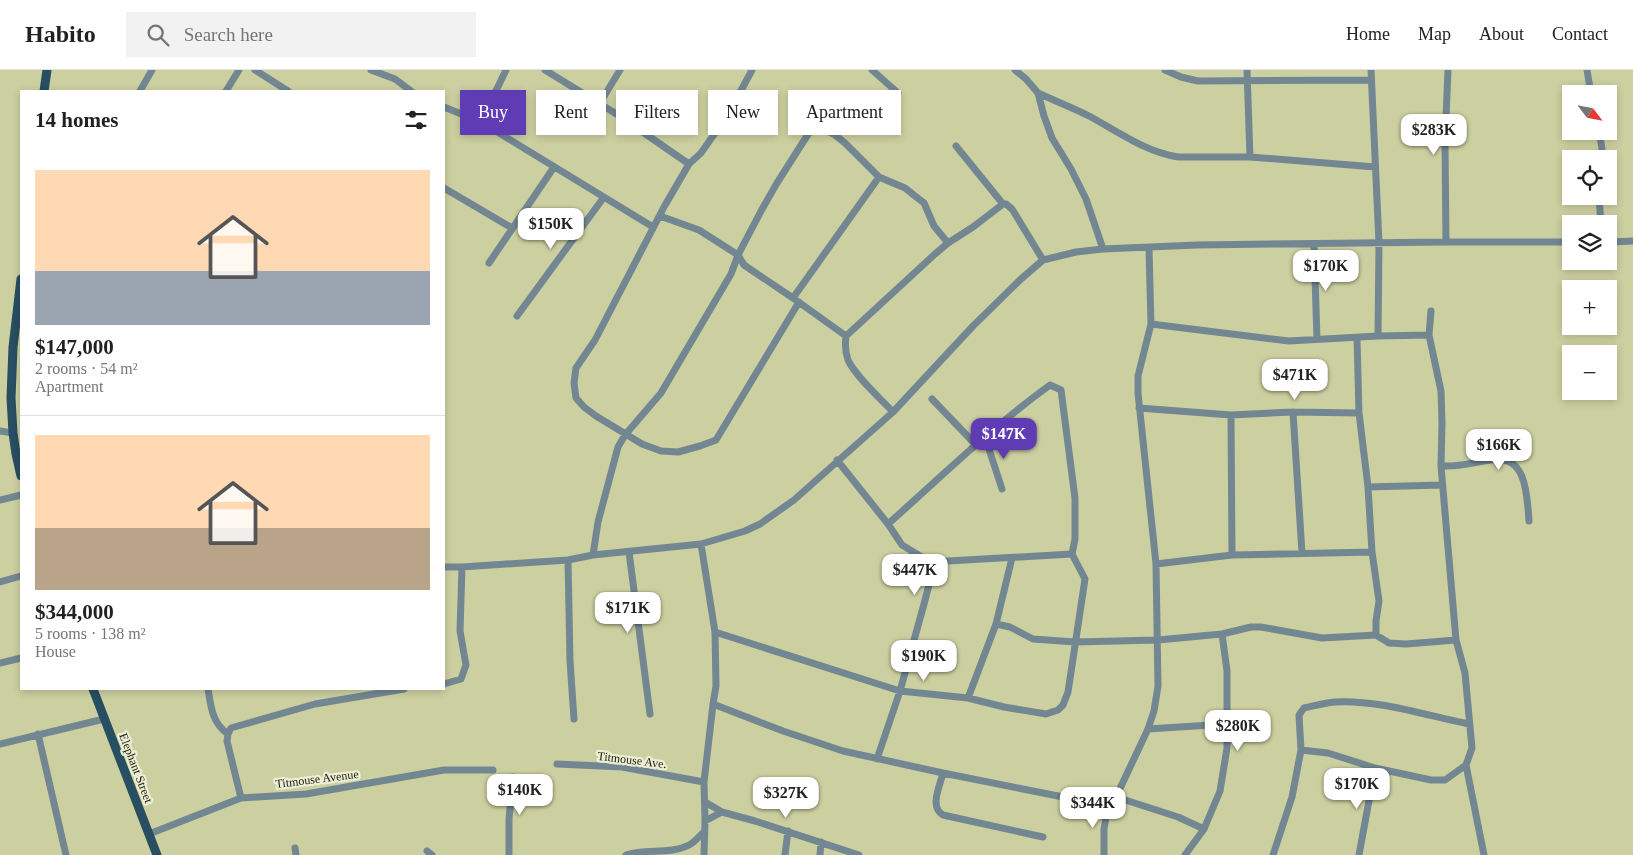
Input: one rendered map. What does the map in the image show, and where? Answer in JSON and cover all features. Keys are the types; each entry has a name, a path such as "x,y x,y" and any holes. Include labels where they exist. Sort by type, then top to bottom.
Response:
{"main road":[{"path":"44,90 47,70"},
{"path":"20,298 12,362 11,398 13,433 20,471"},
{"name":"Elephant Street","path":"93,690 157,855"}],"street":[{"path":"141,90 152,70"},
{"path":"227,90 239,70"},
{"path":"255,70 286,90"},
{"path":"371,70 395,79 410,90"},
{"path":"496,90 506,70"},
{"path":"545,70 578,90"},
{"path":"606,93 620,70"},
{"path":"752,70 729,113 701,153 689,164 653,227 595,340 576,368 574,383 576,398 584,407 625,435 661,451 678,452 716,440 796,300 879,177"},
{"path":"872,70 895,90"},
{"path":"1015,70 1038,92 1134,141 1168,156 1250,157 1375,168"},
{"path":"1164,70 1198,81 1370,80"},
{"path":"1247,70 1250,157"},
{"path":"1370,70 1379,243 1378,336"},
{"path":"1446,242 1445,143 1448,70"},
{"path":"1587,70 1590,85"},
{"path":"1038,92 1052,138 1071,169 1086,199 1103,249"},
{"path":"445,107 460,113"},
{"path":"606,107 689,164"},
{"path":"592,555 598,522 618,447 625,435 661,393 731,274 738,255 777,182 812,128 818,126 835,135 879,177 906,188 924,202 934,226 948,243"},
{"path":"504,135 653,227"},
{"path":"956,146 1003,204 1012,209 1043,260"},
{"path":"489,263 554,167"},
{"path":"445,189 512,228"},
{"path":"517,316 604,197"},
{"path":"892,412 855,370 848,359 845,346 846,336 948,243 1003,204"},
{"path":"660,216 699,230 738,255 744,265 846,336"},
{"path":"1617,242 1633,241"},
{"path":"445,567 568,560 592,555 701,544 745,531 760,524 794,500 892,412 973,326 1020,279 1036,268 1043,260 1076,252 1103,249 1270,243 1314,245 1562,242"},
{"path":"1314,245 1317,339"},
{"path":"1104,855 1104,829 1108,806 1116,797 1148,729 1154,711 1158,686 1156,564 1139,408 1138,376 1151,324 1149,248"},
{"path":"1431,311 1429,335 1441,391 1442,485 1456,640 1465,673 1472,748 1466,765 1484,855"},
{"path":"1151,324 1275,341 1429,335"},
{"path":"1357,338 1359,413 1368,487 1372,552 1379,601 1376,635"},
{"path":"715,632 900,691 968,698 1004,707 1046,714 1058,710 1063,705 1068,692 1085,579 1072,554 1075,498 1060,390 1050,385 1030,400 985,437 888,524"},
{"path":"932,399 976,446"},
{"path":"1139,408 1231,415 1293,412 1359,413"},
{"path":"1293,412 1302,553"},
{"path":"1231,415 1232,556"},
{"path":"0,431 13,433"},
{"path":"985,437 1002,488"},
{"path":"1441,466 1457,467 1493,459 1509,460 1515,464 1522,475 1529,521"},
{"path":"837,460 888,524 902,545 930,562 1072,554"},
{"path":"1368,487 1442,485"},
{"path":"0,500 20,494"},
{"path":"701,544 715,632 716,686 704,782 704,855"},
{"path":"628,552 650,714"},
{"path":"1156,564 1232,556 1372,552"},
{"path":"968,698 996,624 1012,558"},
{"path":"568,560 570,661 574,720"},
{"path":"877,759 900,691 931,577 930,562"},
{"path":"445,684 461,679 466,665 460,631 462,567"},
{"path":"0,582 20,576"},
{"path":"996,624 1010,627 1033,639 1075,642 1158,640 1222,634 1251,627 1261,627 1322,638 1376,635 1389,644 1456,640"},
{"path":"1185,855 1204,829 1220,791 1227,748 1227,670 1222,634"},
{"path":"0,663 20,658"},
{"path":"208,690 216,723 228,734"},
{"path":"241,798 227,741 231,728 315,704 390,690"},
{"path":"1273,855 1292,797 1301,750 1298,722 1301,711 1304,708 1333,702 1376,704 1469,724"},
{"path":"713,704 783,731 843,751 1108,806"},
{"path":"0,744 104,719"},
{"path":"1148,729 1226,724"},
{"path":"38,734 66,855"},
{"path":"1301,750 1328,753 1375,768 1432,780 1445,780 1466,765"},
{"name":"Titmouse Ave.","path":"557,764 622,767 704,782"},
{"path":"1359,855 1375,768"},
{"name":"Titmouse Avenue","path":"149,834 241,798 306,794 444,770 493,770"},
{"path":"943,773 935,805 938,812 943,815 1043,838"},
{"path":"509,855 509,819 514,777"},
{"path":"1116,797 1178,817 1204,829"},
{"path":"705,802 722,812 788,831 859,855"},
{"path":"705,821 722,812"},
{"path":"785,855 788,831"},
{"path":"626,855 635,852 669,851 682,848 695,841 704,832"},
{"path":"820,855 821,842"}]}
